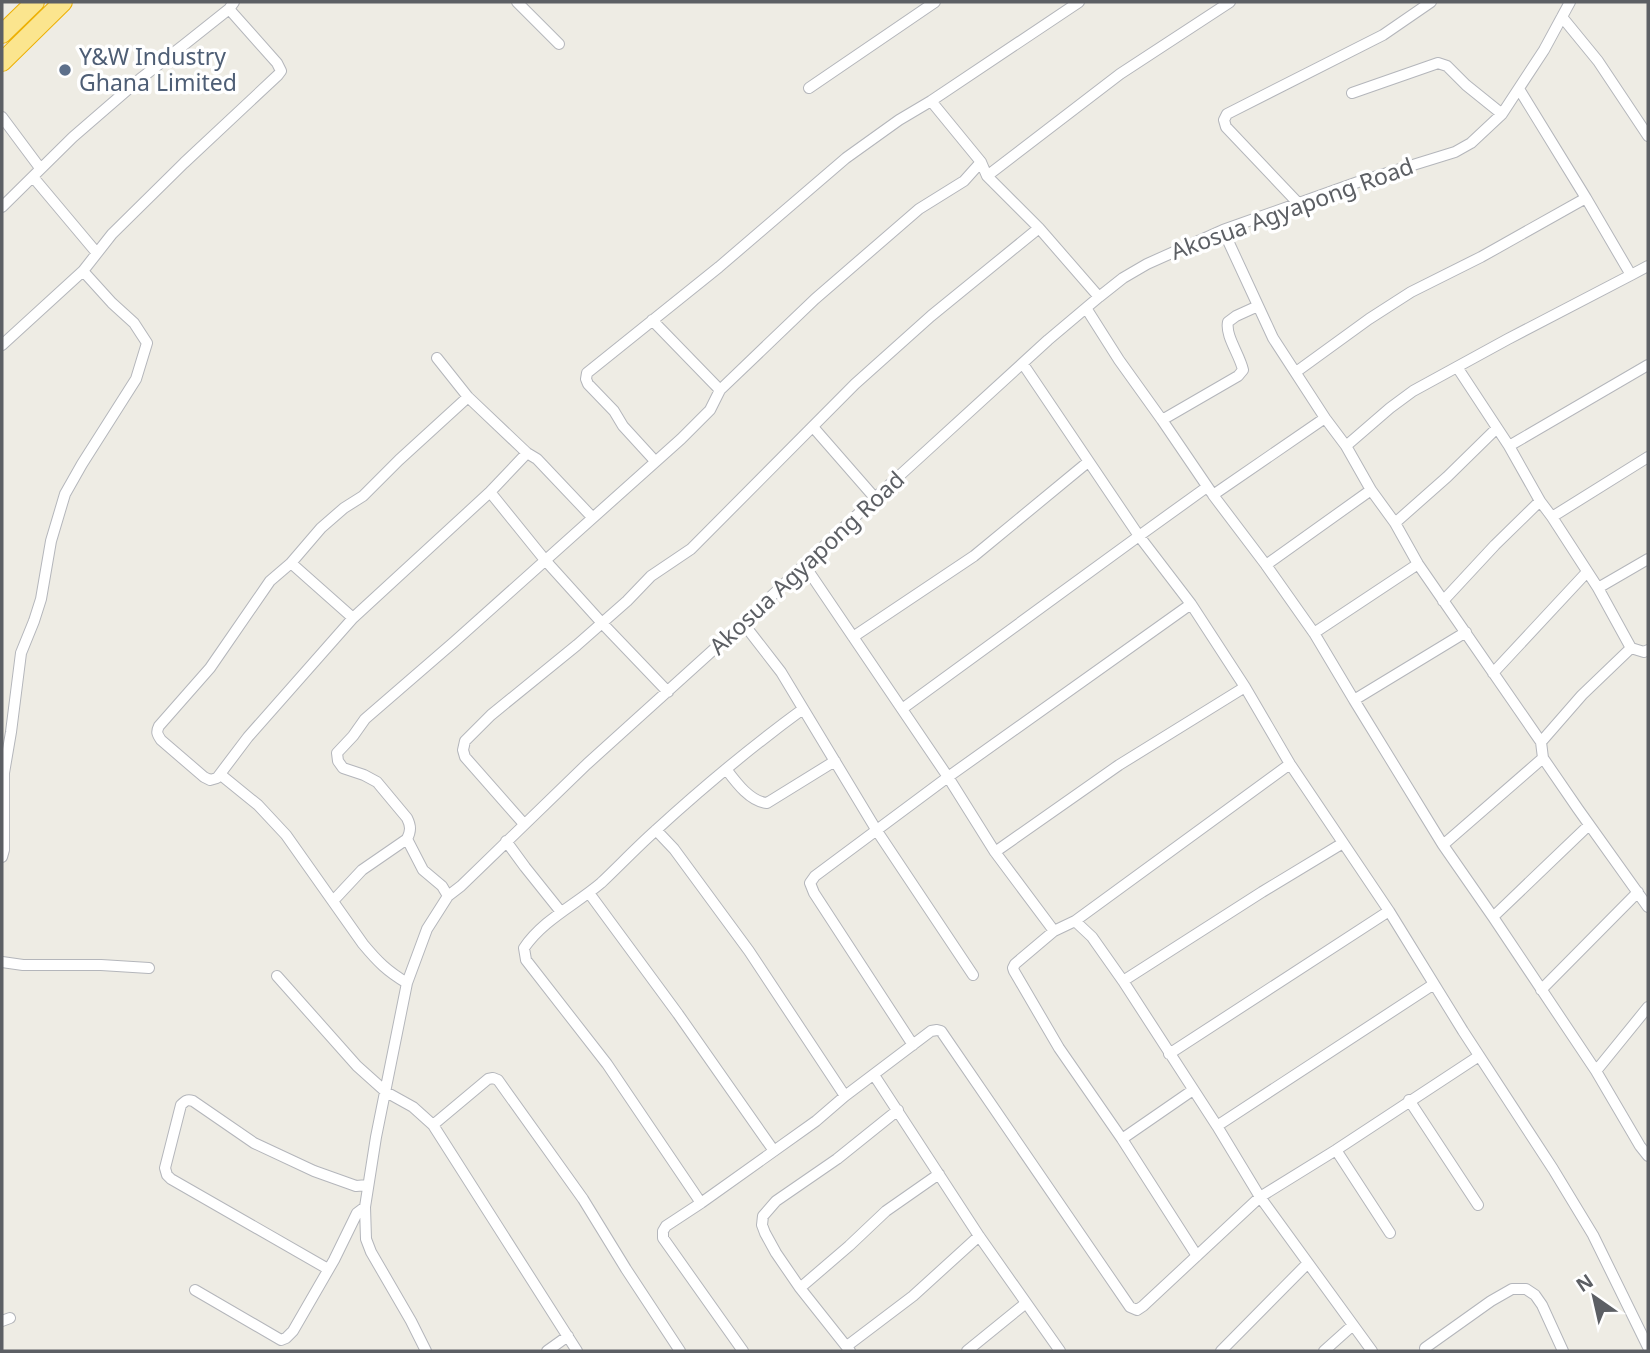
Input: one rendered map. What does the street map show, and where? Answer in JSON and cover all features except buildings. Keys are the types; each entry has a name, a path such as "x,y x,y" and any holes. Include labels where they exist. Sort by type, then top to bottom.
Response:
{"highway":[{"path":"2,34 35,2"},
{"path":"2,62 63,2"}],"street":[{"path":"517,2 559,44"},
{"path":"809,88 935,2"},
{"path":"655,461 588,384 586,373 719,267 846,158 1079,2"},
{"path":"987,176 1120,74 1230,2"},
{"path":"1298,203 1226,127 1224,124 1227,114 1383,35 1431,2"},
{"name":"Akosua Agyapong Road","path":"426,1351 371,1252 366,1239 365,1208 376,1137 407,983 427,929 448,895 461,886 587,764 876,498 1099,297 1146,264 1223,230 1358,182 1455,152 1471,143 1502,114 1544,50 1570,2"},
{"path":"2,207 140,79 232,5 281,71 111,234 83,271 2,345"},
{"path":"1562,17 1598,61 1648,136"},
{"path":"1352,93 1438,63 1447,66 1502,114"},
{"path":"1519,89 1631,275"},
{"path":"931,101 981,162 987,176 1039,228 1099,297"},
{"path":"2,117 37,173 96,253"},
{"path":"332,901 362,870 407,839 410,833 410,824 400,808 377,782 342,768 338,761 337,753 365,719 700,420 710,410 720,390 836,281 919,209 964,181 981,162"},
{"path":"1296,372 1368,318 1411,292 1481,257 1586,198"},
{"path":"524,824 465,757 465,741 491,715 627,601 651,576 691,549 832,405 931,316 1039,228"},
{"path":"1223,230 1273,338 1346,446 1418,564 1541,742 1544,758 1648,907"},
{"path":"1346,446 1413,391 1508,338 1648,266"},
{"path":"2,857 4,773 21,653 41,599 65,494 136,379 147,343 134,323 83,271"},
{"path":"1162,420 1238,376 1243,370 1241,359 1226,328 1227,322 1258,306"},
{"path":"1086,308 1118,360 1314,633 1443,845 1596,1070 1648,1156"},
{"path":"652,320 720,390"},
{"path":"437,359 468,397 527,453 537,459 592,517"},
{"path":"1023,364 1139,536 1191,604 1245,687 1290,764 1389,911 1594,1235 1648,1347"},
{"path":"1509,446 1648,365"},
{"path":"1457,367 1509,446 1539,501 1598,588 1631,648 1644,652 1648,650"},
{"path":"468,397 363,496 321,528 291,563 270,581 210,668 157,731 161,740 204,777 211,780 220,775 248,737 353,618 491,492 527,453"},
{"path":"902,709 1139,536 1325,418"},
{"path":"813,427 876,498"},
{"path":"1395,523 1497,428"},
{"path":"1552,517 1648,457"},
{"path":"853,637 974,556 1088,462"},
{"path":"1266,565 1371,490"},
{"path":"491,492 545,560 668,692"},
{"path":"1443,601 1539,501"},
{"path":"1598,588 1648,559"},
{"path":"291,563 353,618"},
{"path":"1314,633 1418,564"},
{"path":"804,566 948,777 995,852 1054,931"},
{"path":"1493,673 1587,572"},
{"path":"913,1045 810,883 815,876 948,777 1191,604"},
{"path":"743,623 781,672 877,831 973,975"},
{"path":"1354,700 1466,632"},
{"path":"1541,742 1582,695 1631,648"},
{"path":"995,852 1119,765 1245,687"},
{"path":"701,1203 607,1064 526,960 524,948 543,925 589,893 726,768 803,709"},
{"path":"1443,845 1544,758"},
{"path":"726,768 738,784 760,803 766,803 835,761"},
{"path":"1196,1256 1122,1139 1059,1048 1013,968 1054,931 1075,921 1290,764"},
{"path":"220,775 258,805 286,835 376,960 407,983"},
{"path":"1493,917 1589,825"},
{"path":"656,830 674,849 749,951 845,1096"},
{"path":"407,839 424,870 448,895"},
{"path":"506,841 561,912"},
{"path":"1123,982 1343,843"},
{"path":"1541,990 1638,892"},
{"path":"589,893 774,1151"},
{"path":"1169,1054 1389,911"},
{"path":"1075,921 1092,937 1217,1126 1260,1197 1372,1351"},
{"path":"2,962 23,965 149,968"},
{"path":"277,976 357,1066 386,1092 413,1107 433,1125 577,1351"},
{"path":"1217,1126 1434,984"},
{"path":"1596,1070 1648,1007"},
{"path":"743,1351 663,1238 663,1231 666,1226 816,1121 931,1031 941,1031 1130,1307 1137,1310 1260,1197 1479,1056"},
{"path":"874,1075 979,1236 1060,1351"},
{"path":"433,1125 488,1079 498,1080 583,1199 680,1351"},
{"path":"1122,1139 1193,1090"},
{"path":"1409,1100 1478,1205"},
{"path":"328,1269 167,1175 165,1168 181,1105 184,1101 193,1101 254,1143 314,1171 356,1186 368,1185"},
{"path":"898,1110 776,1201 763,1216 765,1233 800,1288 848,1349 913,1296 979,1236"},
{"path":"1336,1150 1390,1233"},
{"path":"800,1288 886,1211 939,1174"},
{"path":"195,1290 281,1340 286,1338 293,1331 342,1245 356,1213 365,1208"},
{"path":"1221,1351 1307,1264"},
{"path":"1423,1350 1512,1289 1525,1289 1535,1295 1561,1350"},
{"path":"967,1351 1026,1303"},
{"path":"1324,1351 1353,1325"},
{"path":"547,1351 568,1336"}],"place":[{"name":"Y&W Industry Ghana Limited","path":"65,70"}]}
